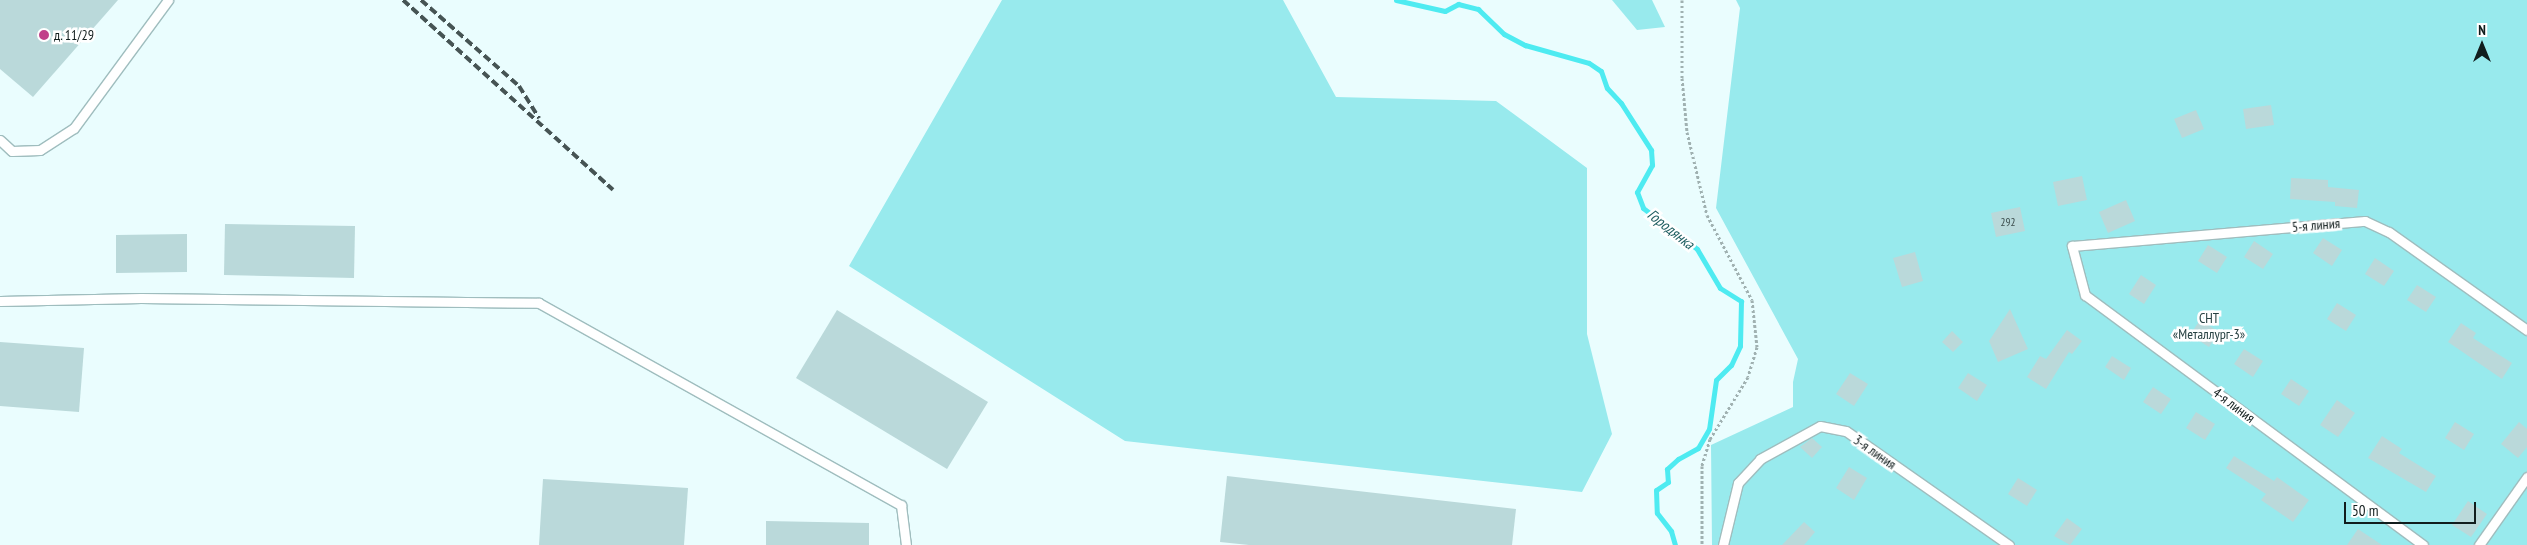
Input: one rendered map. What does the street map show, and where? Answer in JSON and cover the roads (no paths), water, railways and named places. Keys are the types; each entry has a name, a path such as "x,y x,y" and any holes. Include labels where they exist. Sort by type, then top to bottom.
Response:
{"lane":[{"path":"0,140 12,151 40,150 74,128 168,0"},
{"name":"5-я линия","path":"2072,246 2365,221 2389,232 2527,330"},
{"name":"4-я линия","path":"2072,246 2085,295 2423,545"},
{"path":"0,301 141,298 539,303 901,506 906,545"},
{"name":"3-я линия","path":"1724,545 1738,483 1760,459 1820,426 1846,432 2010,545"},
{"path":"2480,545 2527,477"}],"waterway":[{"name":"Городянка","path":"1396,0 1445,11 1458,4 1478,9 1504,34 1525,45 1589,63 1601,71 1607,88 1621,103 1651,150 1652,165 1637,192 1643,208 1697,249 1720,288 1741,301 1740,346 1731,365 1716,380 1709,429 1698,448 1678,459 1667,469 1668,482 1656,490 1657,513 1671,531 1675,545"}],"railway":[{"path":"403,0 613,190"},
{"path":"421,0 519,86 539,118"}],"place":[{"name":"д. 11/29","path":"44,35"}],"park label":[{"name":"СНТ «Металлург-3»","path":"2209,326"}]}
